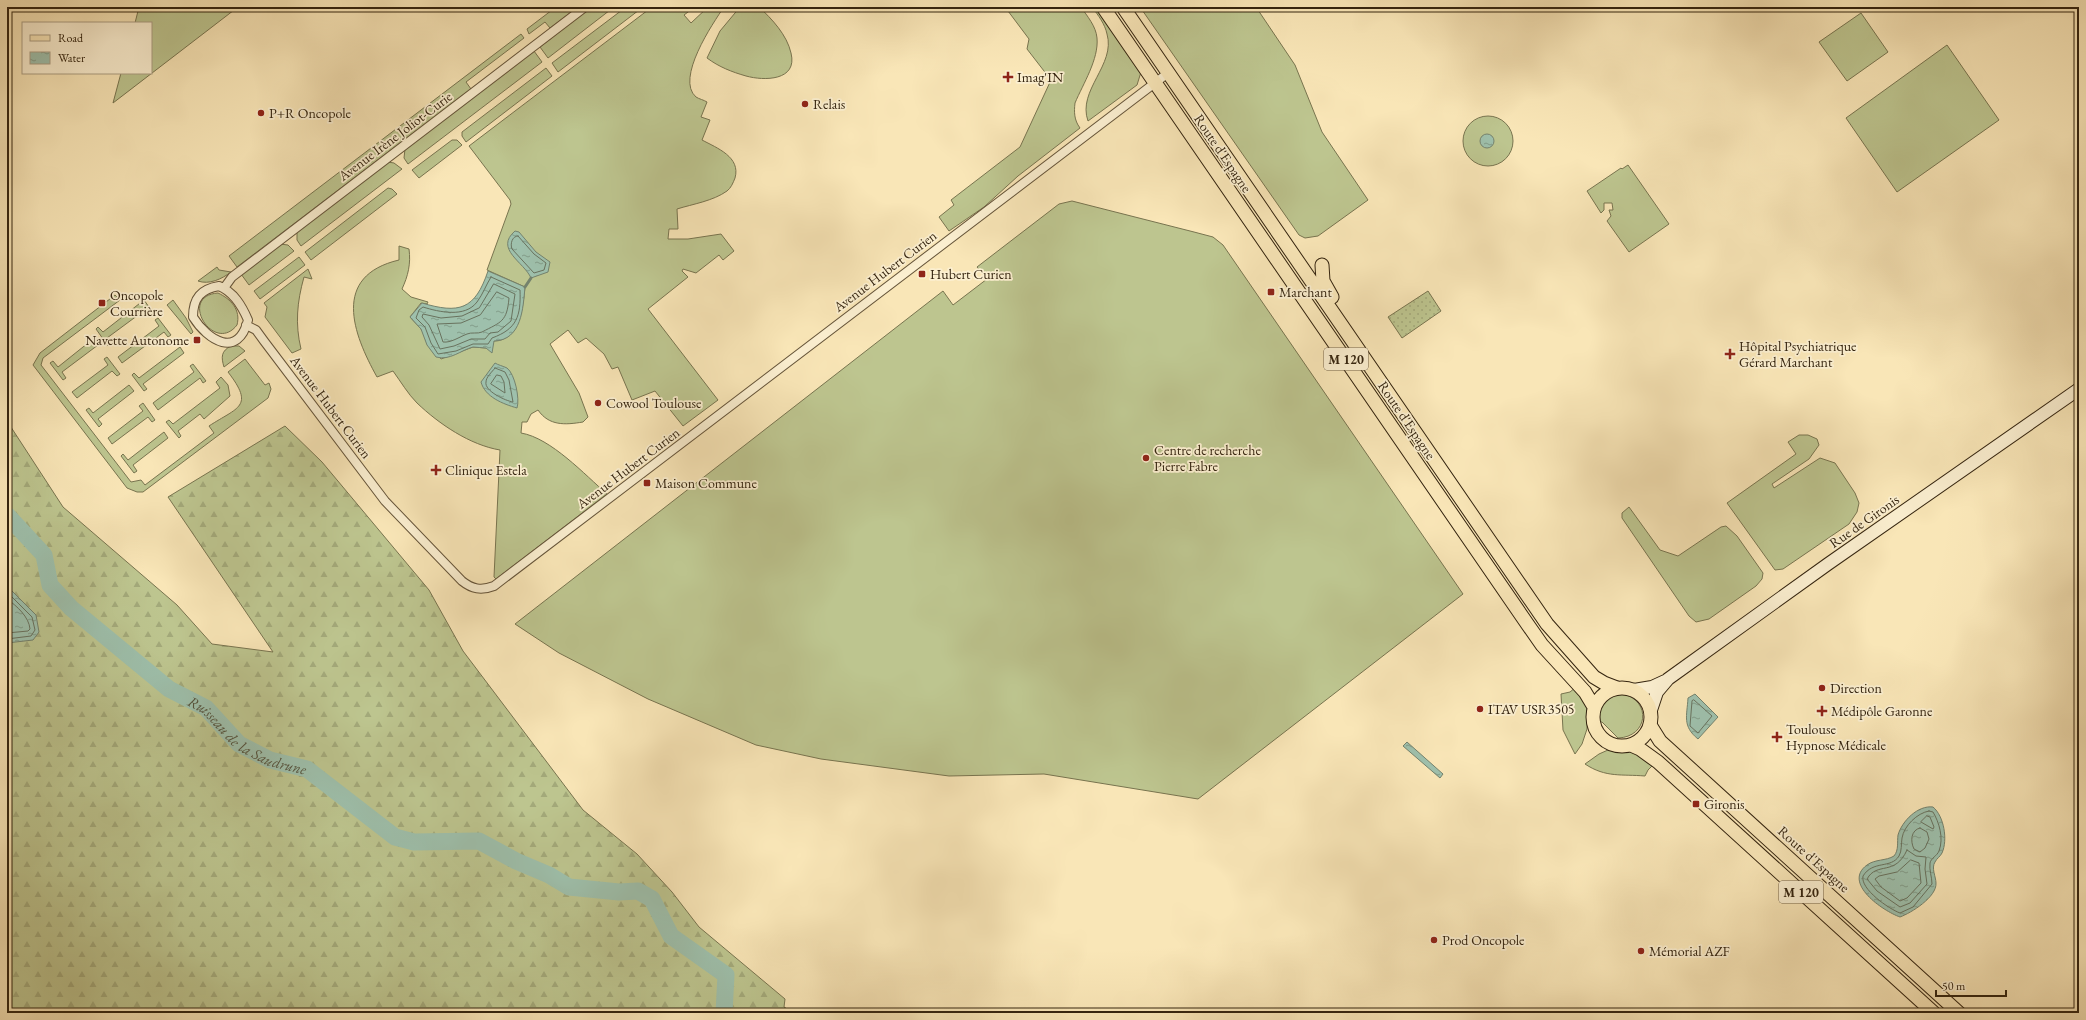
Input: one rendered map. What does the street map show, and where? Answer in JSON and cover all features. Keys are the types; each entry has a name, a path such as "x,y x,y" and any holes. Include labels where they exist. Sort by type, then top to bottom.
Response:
{"main road":[{"name":"Route d'Espagne","path":"1103,7 1542,645 1585,692 1594,707"},
{"name":"Route d'Espagne","path":"1123,7 1363,354 1547,624 1594,677 1617,688"},
{"path":"1322,264 1323,281 1346,317 1363,354"},
{"path":"1617,688 1634,690 1646,700 1651,710 1650,725 1643,738 1631,745 1614,746 1605,742 1598,735 1594,727 1592,717 1594,707 1606,692 1617,688"},
{"name":"Route d'Espagne","path":"1650,725 1660,741 1959,1013"},
{"name":"M 120","path":"1631,745 1650,754 1662,764 1934,1013"}],"street":[{"name":"Avenue Irène Joliot-Curie","path":"224,288 232,277 585,7"},
{"name":"Avenue Hubert Curien","path":"246,325 256,330 260,335 385,501 462,581 475,589 488,589 494,586 1168,73"},
{"path":"219,286 224,288 237,300 248,320 245,331 240,337 231,342 218,341 210,338 193,317 193,306 199,295 207,288 219,286"},
{"name":"Rue de Gironis","path":"1634,690 1652,687 1668,679 1828,564 2079,389"},
{"name":"Rue de Gironis","path":"1651,710 1657,692 1668,679"}],"green space":[{"path":"139,7 238,7 152,73 152,22 135,22"},
{"path":"556,7 578,7 550,28 545,22 529,34 527,29"},
{"path":"591,7 614,7 548,58 540,47"},
{"path":"626,7 643,7 558,72 552,63"},
{"path":"652,7 690,7 692,9 684,15 691,23 708,7 724,7 698,51 690,78 691,89 696,97 707,102 701,117 710,120 702,140 721,150 731,159 736,171 735,178 733,184 727,191 709,200 677,209 678,229 669,229 668,239 688,239 721,234 734,251 723,260 719,255 696,273 683,269 682,271 688,277 648,309 718,400 683,426 655,391 632,400 618,367 612,369 604,354 586,338 578,343 568,330 550,344 579,393 588,417 583,422 564,424 552,422 538,410 531,414 527,422 522,422 521,433 532,436 556,449 607,494 496,579 494,577 500,450 477,444 445,426 414,399 393,371 377,377 368,360 355,325 354,308 356,293 364,279 378,268 399,260 399,246 409,249 410,254 406,279 402,289 411,297 428,302 427,304 421,303 410,317 421,329 441,359 473,347 486,348 494,341 503,339 510,335 515,329 521,312 525,287 487,270 511,204 510,200 469,146"},
{"path":"740,7 759,7 774,22 783,34 789,46 792,62 785,74 770,78 753,78 726,69 707,58 720,31"},
{"path":"1005,7 1081,7 1091,21 1095,29 1097,46 1093,63 1075,103 1075,116 1080,128 1018,176 984,207 949,231 939,217 954,205 951,200 1020,147 1051,80 1027,49 1029,39"},
{"path":"1092,7 1098,7 1141,72 1137,85 1088,121 1086,110 1088,99 1102,67 1108,45 1105,27"},
{"path":"1140,7 1256,7 1295,65 1322,132 1368,200 1318,236 1305,238 1299,235"},
{"path":"1861,13 1888,52 1847,81 1819,42"},
{"path":"521,34 524,38 466,82 471,89 237,267 229,256"},
{"path":"1947,45 1999,120 1897,192 1846,118"},
{"path":"534,51 542,62 408,164 404,158 405,149"},
{"path":"546,68 552,76 466,142 462,136 462,132"},
{"path":"121,74 151,74 113,103"},
{"path":"1483,116 1493,116 1506,123 1513,136 1513,146 1506,159 1493,166 1483,166 1474,162 1467,155 1463,146 1463,136 1467,127 1474,120"},
{"path":"452,140 457,140 462,145 419,178 412,170"},
{"path":"388,162 394,163 402,169 301,246 297,240 297,232"},
{"path":"1628,165 1669,224 1629,252 1607,221 1611,216 1609,210 1613,210 1612,203 1604,203 1604,210 1601,213 1587,191 1621,168 1622,169"},
{"path":"388,188 392,189 397,194 311,260 305,252"},
{"path":"1072,201 1213,237 1223,245 1463,594 1198,799 1044,774 949,776 821,759 756,745 648,699 559,653 515,624 943,291 953,305 987,279 977,267 1059,204"},
{"path":"280,244 288,245 294,251 249,285 241,274"},
{"path":"299,257 305,265 260,299 254,291"},
{"path":"217,267 219,270 231,272 215,281 198,281"},
{"path":"308,269 312,279 304,277 298,304 297,322 301,349 292,353 265,317 267,307 264,303"},
{"path":"1428,291 1441,311 1402,338 1388,317"},
{"path":"218,293 223,295 231,302 238,315 237,325 228,332 219,333 210,329 200,312 200,303 206,296"},
{"path":"115,295 120,300 43,358 41,365 131,482 141,480 145,485 214,433 209,426 235,410 240,405 242,399 240,393 228,372 245,359 265,385 269,383 271,389 268,398 143,492 137,492 127,488 33,365 40,353"},
{"path":"144,300 149,307 107,338 111,343 108,346 96,329 98,327 103,332"},
{"path":"173,300 186,318 193,332 191,334 167,305"},
{"path":"158,318 171,335 168,337 164,332 122,363 118,357 159,326 155,320"},
{"path":"93,339 98,345 62,372 66,378 63,380 50,363 53,361 58,367"},
{"path":"231,346 239,346 245,351 224,367 222,360 224,352"},
{"path":"180,347 184,353 143,384 147,389 144,391 132,375 134,373 139,378"},
{"path":"107,357 120,374 117,376 112,371 77,398 72,392 108,365 104,359"},
{"path":"193,364 206,381 203,383 200,378 158,410 153,403 194,372 190,366"},
{"path":"221,377 228,385 230,396 204,419 200,414 178,431 181,436 179,438 166,422 169,420 173,424 220,388 216,382"},
{"path":"129,385 134,391 98,419 102,424 99,427 86,410 89,408 93,413"},
{"path":"143,403 155,420 152,422 148,417 112,444 108,438 143,411 139,406"},
{"path":"7,421 63,507 177,605 212,644 273,652 168,497 285,426 322,462 429,590 463,651 583,810 637,854 672,892 699,927 785,999 784,1007 794,1013 7,1013"},
{"path":"164,432 168,438 133,465 137,471 134,473 121,456 123,454 128,460"},
{"path":"1799,435 1808,435 1817,439 1819,445 1809,459 1772,484 1774,488 1820,458 1835,463 1855,493 1859,503 1857,512 1849,524 1783,569 1775,570 1727,503 1796,454 1788,442"},
{"path":"1629,507 1660,550 1678,556 1721,527 1726,526 1737,536 1763,573 1762,579 1756,586 1709,619 1696,622 1689,616 1622,518 1622,513"},
{"path":"1576,687 1587,708 1587,729 1582,744 1575,754 1563,730 1561,694 1570,692"},
{"path":"1623,694 1632,698 1639,704 1643,718 1636,732 1628,736 1618,738 1602,722 1599,722 1599,716 1601,706 1604,702 1612,697"},
{"path":"1608,750 1633,751 1654,764 1645,776 1600,772 1585,764 1599,754"}],"water":[{"path":"1484,134 1490,134 1494,138 1494,144 1490,148 1484,148 1480,144 1480,138"},
{"path":"515,231 519,232 536,252 550,262 548,272 531,278 512,255 508,244 509,238"},
{"path":"488,271 525,287 522,313 516,329 503,339 494,341 492,353 486,348 473,347 446,358 436,357 427,345 421,329 410,317 422,303 446,308 464,306 477,294"},
{"path":"495,363 507,368 510,371 517,393 517,408 490,396 483,387 481,382"},
{"path":"7,586 36,615 39,632 33,640 7,643"},
{"path":"1695,694 1718,717 1698,739 1690,730 1687,720 1688,698"},
{"path":"1407,742 1443,774 1440,778 1403,746"},
{"path":"1927,807 1933,807 1940,816 1945,835 1944,848 1934,864 1936,883 1935,888 1928,899 1922,904 1900,917 1884,909 1868,896 1862,888 1859,880 1861,872 1870,863 1894,856 1897,849 1898,835 1903,824 1916,811"}],"waterway":[{"path":"525,287 531,278"},
{"name":"Ruisseau de la Saudrune","path":"7,515 44,555 50,585 71,608 169,689 206,708 239,744 270,760 307,769 395,837 414,842 479,841 516,861 549,875 569,887 619,892 638,891 652,899 671,936 726,975 724,1013"}],"place":[{"name":"Imag'IN","path":"1008,77"},
{"name":"Relais","path":"805,104"},
{"name":"P+R Oncopole","path":"261,113"},
{"name":"Hubert Curien","path":"922,274"},
{"name":"Marchant","path":"1271,292"},
{"name":"Oncopole Courrière","path":"102,303"},
{"name":"Navette Autonome","path":"197,340"},
{"name":"Hôpital Psychiatrique Gérard Marchant","path":"1730,354"},
{"name":"Cowool Toulouse","path":"598,403"},
{"name":"Centre de recherche Pierre Fabre","path":"1146,458"},
{"name":"Clinique Estela","path":"436,470"},
{"name":"Maison Commune","path":"647,483"},
{"name":"Direction","path":"1822,688"},
{"name":"ITAV USR3505","path":"1480,709"},
{"name":"Médipôle Garonne","path":"1822,711"},
{"name":"Toulouse Hypnose Médicale","path":"1777,737"},
{"name":"Gironis","path":"1696,804"},
{"name":"Prod Oncopole","path":"1434,940"},
{"name":"Mémorial AZF","path":"1641,951"}]}
